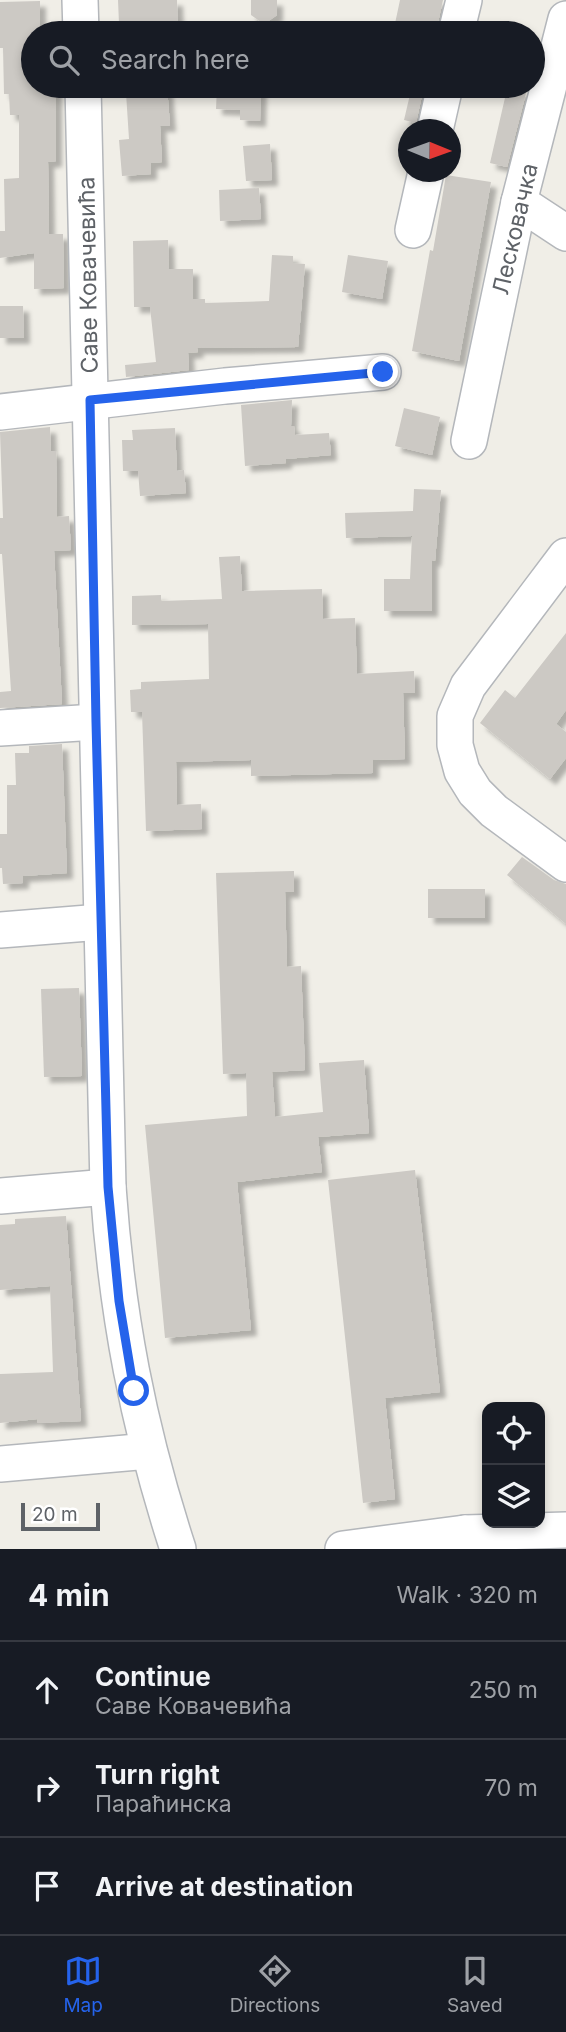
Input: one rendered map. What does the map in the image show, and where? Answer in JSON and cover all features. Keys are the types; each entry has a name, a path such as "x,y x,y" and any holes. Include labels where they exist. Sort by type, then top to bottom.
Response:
{"street":[{"path":"80,0 81,21"},
{"path":"459,21 464,0"},
{"name":"Лесковачка","path":"469,441 519,202 566,19"},
{"name":"Саве Ковачевића","path":"83,98 108,1187 113,1256 125,1342 149,1451 178,1549"},
{"path":"438,119 442,98"},
{"path":"414,230 424,182"},
{"path":"519,202 566,233"},
{"path":"0,412 90,400 383,372"},
{"path":"566,556 468,687 455,716 455,745 462,771 475,792 494,811 566,864"},
{"path":"0,728 96,722"},
{"path":"0,930 101,922"},
{"path":"0,1196 108,1187"},
{"path":"0,1464 149,1451"},
{"path":"343,1549 468,1541 566,1530"}],"building":[{"path":"118,0 177,0 178,21 119,21"},
{"path":"251,0 277,0 277,15 268,21 260,21 251,15"},
{"path":"400,0 443,0 438,21 396,21"},
{"path":"40,1 40,21 21,21 21,98 56,98 56,161 48,162 49,234 63,234 64,288 34,289 34,253 0,258 0,231 5,231 4,179 19,178 19,115 10,115 9,94 4,94 0,2"},
{"path":"126,98 168,98 170,126 160,126 162,162 151,163 151,174 122,176 119,140 129,139"},
{"path":"216,98 261,98 260,121 240,120 240,110 216,109"},
{"path":"409,98 421,98 417,119 404,119"},
{"path":"505,98 525,98 507,167 490,163"},
{"path":"270,144 272,180 246,181 243,146"},
{"path":"461,177 491,182 459,361 412,351 430,250 433,251 445,182 461,182"},
{"path":"259,188 261,219 220,221 219,190"},
{"path":"168,240 169,269 193,269 193,299 205,299 205,303 269,301 272,255 293,256 293,263 305,264 298,347 197,348 198,352 188,353 189,370 126,377 125,365 156,362 150,307 134,307 133,241"},
{"path":"348,255 388,261 382,299 342,292"},
{"path":"0,306 23,306 24,338 0,338"},
{"path":"292,400 291,426 294,426 295,435 329,433 331,455 286,459 286,463 245,466 241,405"},
{"path":"404,408 440,417 432,455 395,446"},
{"path":"50,427 51,451 56,451 57,517 69,516 71,550 54,551 62,704 0,708 0,692 11,691 0,554 0,518 3,518 0,432"},
{"path":"175,428 177,471 184,470 186,493 140,496 138,471 123,471 122,440 133,440 132,430"},
{"path":"414,489 441,490 435,561 432,560 432,611 384,611 384,579 410,579 412,536 346,538 345,513 413,511"},
{"path":"240,556 242,591 322,589 323,619 355,618 357,674 414,671 415,693 403,693 405,759 373,760 373,773 251,776 251,760 176,762 177,805 201,804 202,829 146,831 142,712 131,712 130,690 141,689 141,682 209,679 208,624 132,625 132,596 161,595 161,601 222,599 219,557"},
{"path":"566,633 566,710 556,724 566,732 566,758 550,779 480,723 505,690 515,698"},
{"path":"62,744 67,873 23,876 23,883 3,884 0,834 7,834 7,785 16,785 15,753 29,753 29,746"},
{"path":"522,857 554,880 566,884 566,924 507,875"},
{"path":"294,871 294,892 285,892 287,967 301,966 305,1070 272,1072 275,1117 323,1112 319,1063 364,1060 369,1133 318,1137 322,1172 237,1182 251,1330 165,1338 145,1125 247,1116 246,1073 223,1074 216,873"},
{"path":"428,889 485,889 485,918 428,918"},
{"path":"79,988 82,1076 44,1077 41,989"},
{"path":"415,1170 440,1392 385,1398 395,1499 363,1503 328,1180"},
{"path":"66,1216 81,1421 38,1423 37,1419 0,1423 0,1374 53,1372 50,1286 0,1290 0,1225 15,1224 15,1219"}],"route":[{"path":"134,1391 113,1256 108,1187 90,400 383,372"}]}
